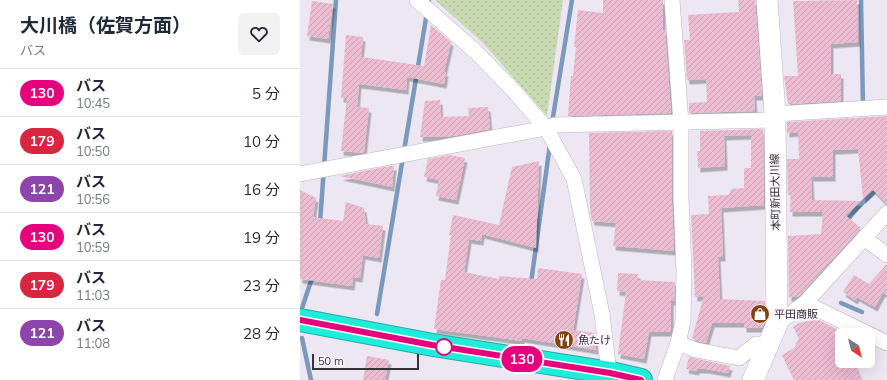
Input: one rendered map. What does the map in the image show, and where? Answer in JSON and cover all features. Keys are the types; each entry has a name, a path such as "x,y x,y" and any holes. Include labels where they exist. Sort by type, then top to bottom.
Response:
{"highway":[{"path":"300,320 432,345 610,373 641,380"}],"main road":[{"name":"本町新田大川線","path":"753,380 777,324 774,117 767,0"}],"street":[{"path":"417,0 476,52 546,128 574,179 602,314 610,373"},
{"path":"665,380 678,344 682,321 684,271 681,198 681,123 672,0"},
{"path":"300,174 546,128 554,125 681,123 774,117 887,107"},
{"path":"777,324 805,303 887,213"},
{"path":"864,238 887,255"},
{"path":"805,303 887,343"},
{"path":"678,344 696,350 739,358 756,344 767,346"}],"green space":[{"path":"435,0 563,0 547,116 483,43"}],"building":[{"path":"603,0 663,0 663,30 665,30 671,113 568,116 571,76 573,76 576,47 574,47 578,10 603,13"},
{"path":"738,0 755,0 762,96 754,96 755,111 689,113 689,103 707,102 706,79 687,80 684,40 690,40 688,15 739,12"},
{"path":"857,0 858,42 831,44 831,74 841,74 841,101 788,104 784,76 798,76 793,1"},
{"path":"312,1 333,4 328,39 307,36"},
{"path":"431,25 451,42 444,72 446,72 444,84 407,77 406,90 359,84 357,107 369,108 364,153 341,151 347,98 341,98 346,35 363,37 361,57 424,66"},
{"path":"440,100 441,117 469,116 468,108 488,107 490,129 453,136 420,137 425,101"},
{"path":"887,116 887,204 873,190 863,199 858,149 833,150 833,177 811,177 812,200 861,201 845,215 861,228 799,296 789,297 788,236 821,234 823,212 790,212 791,195 788,195 787,159 799,159 798,132 787,133 787,122"},
{"path":"763,129 764,205 721,208 723,257 718,257 720,299 765,301 765,322 762,328 744,328 744,323 712,323 706,343 698,341 692,338 704,296 695,297 691,215 709,214 708,196 729,195 731,189 744,188 744,168 751,168 751,135 724,136 725,166 698,168 697,151 700,151 700,131"},
{"path":"672,131 672,204 674,251 613,246 616,223 592,221 590,211 589,133"},
{"path":"450,155 465,158 456,200 436,196 439,180 424,177 428,159"},
{"path":"539,161 536,248 482,234 481,241 469,239 464,272 499,279 499,276 537,279 538,268 582,274 573,330 595,333 596,350 522,338 522,341 434,329 441,280 445,280 451,235 449,235 453,215 499,225 512,167"},
{"path":"394,166 392,187 340,176 384,167"},
{"path":"300,190 316,198 313,217 343,221 346,202 364,208 366,224 383,226 379,258 363,255 360,278 353,277 352,286 300,279"},
{"path":"887,264 887,295 883,292 875,307 857,297 855,300 843,292 854,275 869,284"},
{"path":"618,273 638,274 637,280 675,282 674,301 671,301 671,332 649,332 644,359 618,354 626,292 617,291"},
{"path":"817,319 835,328 835,368 857,368 861,380 794,380 782,355 794,348 799,338 793,327 799,323"},
{"path":"367,356 389,360 385,380 363,380"},
{"path":"689,357 730,366 728,373 706,369 697,369 696,371 686,369"}],"waterway":[{"path":"320,223 336,0"},
{"path":"377,314 429,0"},
{"path":"552,123 572,0"},
{"path":"861,0 863,106"},
{"path":"531,283 550,144"},
{"path":"845,223 859,206 887,180"},
{"path":"300,314 313,275"},
{"path":"841,303 862,312"},
{"path":"302,338 311,380"}],"bus line":[{"name":"130","path":"300,320 432,345 610,373 641,380"}],"place":[{"name":"平田商販","path":"760,314"},
{"name":"魚たけ","path":"564,340"}]}
